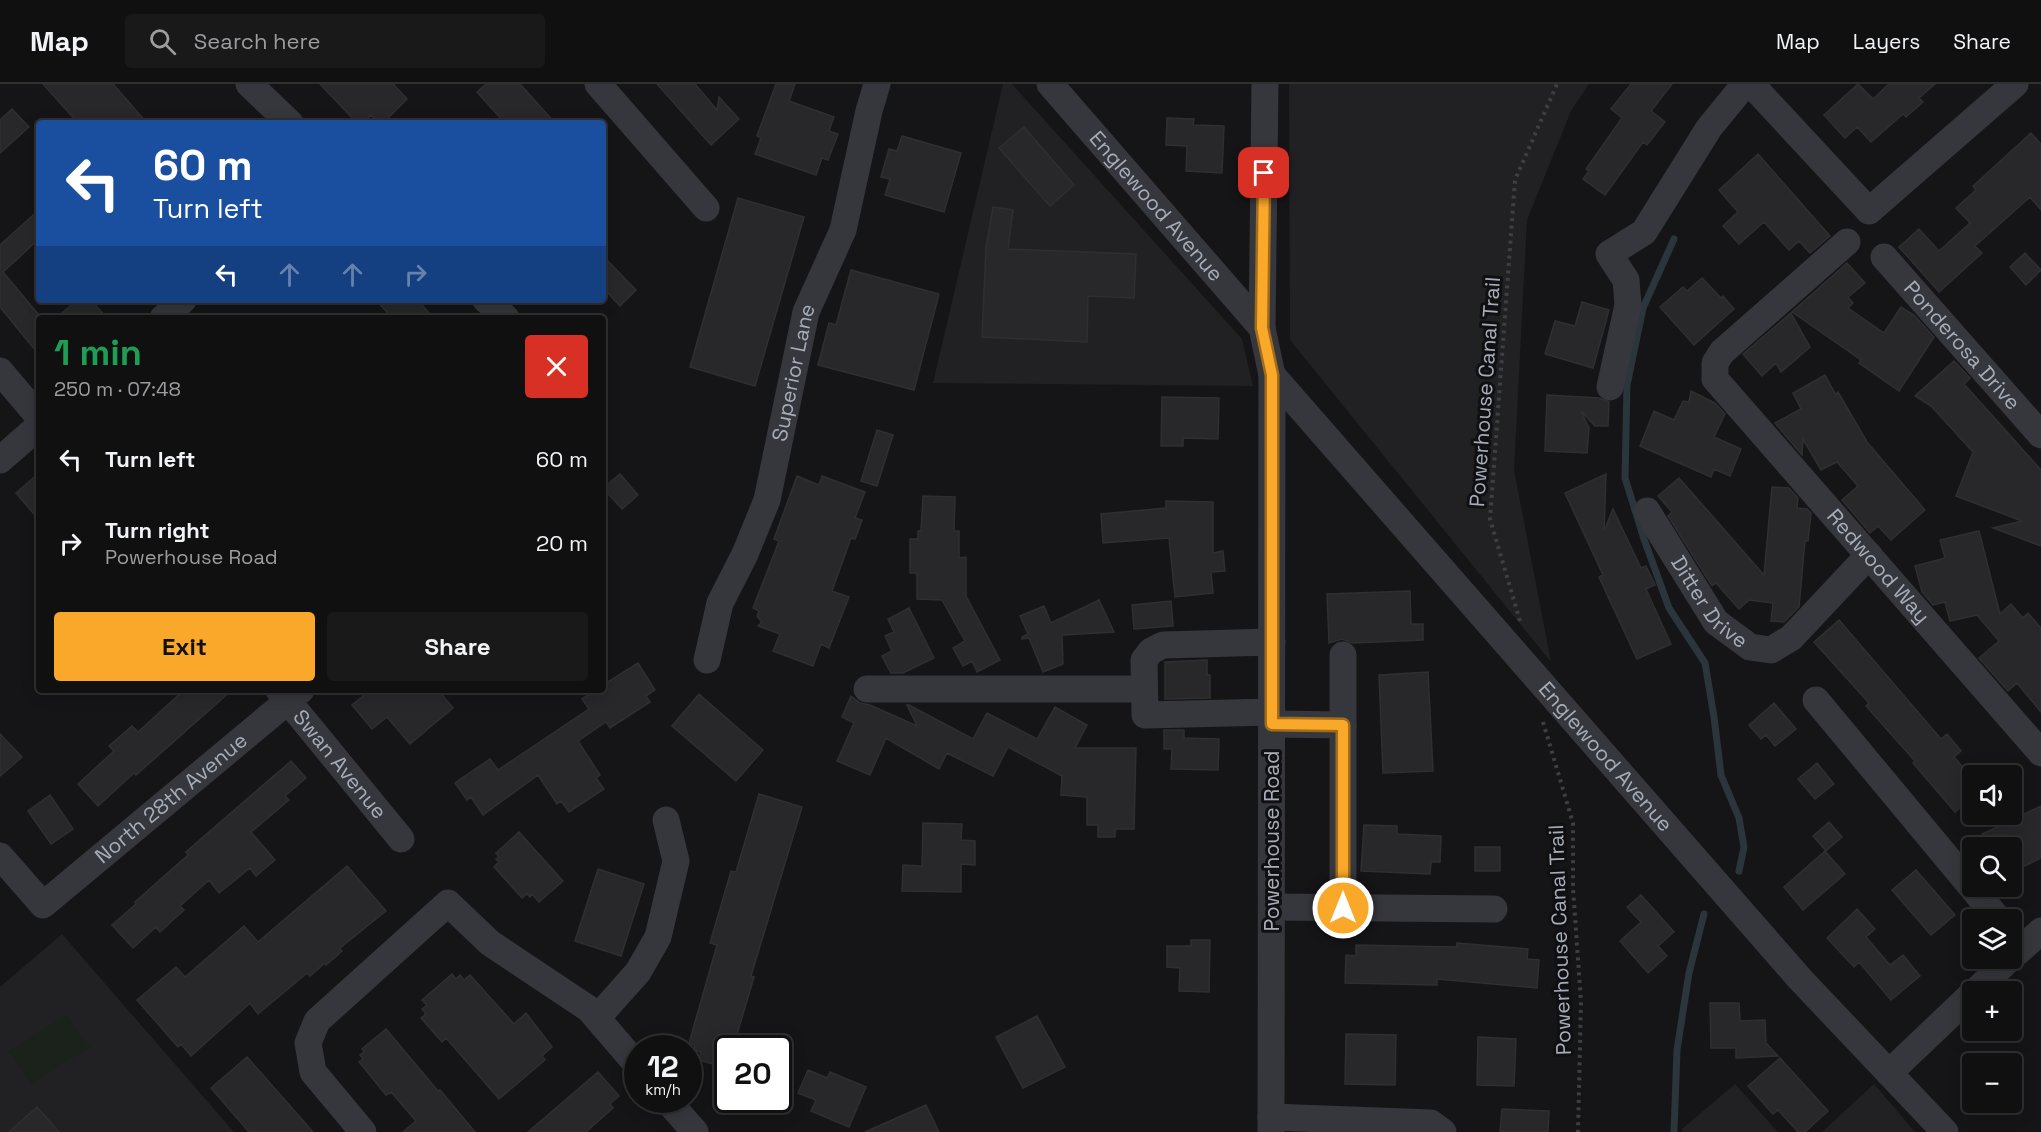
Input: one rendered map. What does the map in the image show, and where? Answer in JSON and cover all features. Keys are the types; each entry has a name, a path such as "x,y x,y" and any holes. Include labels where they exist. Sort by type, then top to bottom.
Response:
{"street":[{"path":"249,84 287,120"},
{"path":"598,84 706,208"},
{"name":"Superior Lane","path":"707,660 720,603 745,554 767,500 806,312 843,230 877,84"},
{"name":"Englewood Avenue","path":"1050,84 1262,328"},
{"name":"Powerhouse Road","path":"1265,84 1262,328 1272,375 1271,1124"},
{"path":"1610,387 1628,305 1626,280 1609,254 1644,232 1709,128 1745,84"},
{"path":"1751,84 1869,211 2015,84"},
{"name":"Redwood Way","path":"1847,242 1722,352 1715,363 1715,379 2041,753"},
{"name":"Ponderosa Drive","path":"1884,257 2041,435"},
{"path":"166,315 180,303"},
{"path":"489,303 503,315"},
{"path":"0,371 36,413"},
{"name":"Englewood Avenue","path":"1272,375 1800,979 1945,1132"},
{"path":"0,460 36,429"},
{"name":"Ditter Drive","path":"1647,511 1716,622 1750,647 1771,650 1791,638 1869,555"},
{"path":"1272,642 1163,645 1151,651 1144,660 1144,716 1272,718 1343,725"},
{"path":"1343,656 1343,908"},
{"path":"867,689 1144,689"},
{"name":"Swan Avenue","path":"290,694 401,839"},
{"name":"North 28th Avenue","path":"0,856 43,905 290,694"},
{"path":"1816,700 1990,909"},
{"path":"597,1018 638,972 658,937 676,861 666,820"},
{"path":"363,1132 313,1072 308,1043 317,1021 448,903 490,943 589,1009 624,1050"},
{"path":"1272,907 1494,909"},
{"path":"1985,981 1997,969"},
{"path":"1889,1073 1962,1004"},
{"path":"1271,1124 1431,1123 1443,1132"}],"path":[{"name":"Powerhouse Canal Trail","path":"1522,627 1490,519 1515,180 1557,84"},
{"name":"Powerhouse Canal Trail","path":"1542,721 1573,823 1573,888 1581,1002 1578,1132"}],"shaded area":[{"path":"1003,84 1012,84 1242,339 1253,386 933,383"},
{"path":"1289,84 1589,84 1571,111 1527,220 1514,470 1551,662 1290,340"},
{"path":"62,934 234,1132 0,1132 0,987"},
{"path":"67,1015 91,1048 59,1065 32,1085 8,1051"},
{"path":"1735,1084 1778,1132 1682,1132 1682,1129"},
{"path":"1874,1084 1915,1132 1822,1132"}],"building":[{"path":"43,84 113,84 144,120 75,120"},
{"path":"320,84 393,84 407,99 386,120 375,120 371,115 366,120 354,120"},
{"path":"486,84 520,84 552,120 502,120 477,92"},
{"path":"657,84 695,84 717,110 719,97 739,119 711,145"},
{"path":"776,84 795,84 789,101 834,117 829,131 838,134 828,160 822,158 816,175 755,154 761,138 757,136"},
{"path":"1631,84 1672,84 1651,111 1665,122 1647,145 1643,142 1605,195 1583,179 1589,171 1586,169 1622,118 1611,109"},
{"path":"1858,84 1873,99 1889,84 1935,84 1919,98 1923,102 1906,117 1903,114 1871,142 1857,127 1845,138 1824,115"},
{"path":"12,109 29,127 0,153 0,120"},
{"path":"1167,118 1194,119 1193,125 1224,126 1222,173 1186,171 1187,146 1166,145"},
{"path":"1024,127 1074,185 1050,206 999,148"},
{"path":"2031,133 2041,144 2041,210 2030,197 1975,246 1982,253 1939,292 1899,247 1919,229 1939,251 1970,223 1956,208 1976,190 1973,186"},
{"path":"902,136 961,153 944,212 885,195 890,179 881,177 889,149 897,151"},
{"path":"1758,154 1830,236 1810,253 1799,241 1789,250 1764,222 1739,244 1723,226 1738,212 1719,190"},
{"path":"738,198 804,217 755,386 690,367"},
{"path":"993,207 1013,210 1008,249 1136,254 1134,298 1088,296 1087,342 982,337 986,248"},
{"path":"36,213 36,242 3,272 39,315 36,315 36,351 0,307 0,245"},
{"path":"2025,253 2041,270 2026,285 2010,267"},
{"path":"606,259 636,290 620,306 606,291"},
{"path":"1847,263 1865,283 1848,297 1853,303 1848,308 1884,333 1901,307 1914,315 1934,337 1899,391 1859,363 1861,360 1792,312"},
{"path":"851,270 939,294 914,390 818,365 829,323 836,325"},
{"path":"1702,278 1734,309 1694,345 1660,307 1683,287 1687,291"},
{"path":"1582,302 1609,310 1593,368 1545,354 1555,321 1575,326"},
{"path":"74,303 94,303 104,315 60,315"},
{"path":"379,303 420,303 430,315 389,315"},
{"path":"1791,313 1810,347 1781,372 1776,363 1762,376 1743,354"},
{"path":"1954,361 1970,378 1964,384 2041,470 2041,546 1993,528 2022,521 1956,496 1973,452 1931,406 1915,396"},
{"path":"1825,375 1836,395 1838,392 1867,442 1925,510 1891,540 1878,526 1870,533 1842,500 1858,486 1837,462 1821,470 1803,439 1802,455 1775,423 1801,409 1793,393"},
{"path":"1691,391 1715,403 1725,414 1714,437 1741,449 1730,476 1714,469 1711,477 1640,446 1654,411 1674,420 1683,401 1689,402"},
{"path":"1547,395 1599,398 1609,402 1608,426 1595,426 1581,411 1589,428 1587,453 1545,451"},
{"path":"1162,397 1219,398 1218,439 1183,438 1183,446 1161,446"},
{"path":"877,430 893,435 877,486 861,481"},
{"path":"620,474 638,495 622,509 606,491 606,486"},
{"path":"1606,474 1604,531 1613,509 1641,568 1646,566 1655,585 1646,589 1671,644 1637,659 1599,577 1603,575 1565,493"},
{"path":"36,476 36,516 16,493"},
{"path":"797,476 819,485 822,476 865,492 855,518 862,520 855,539 851,538 832,591 849,597 829,648 821,644 813,666 773,651 780,634 758,626 762,622 757,616 759,611 753,608 779,541 774,539"},
{"path":"1679,478 1764,575 1772,487 1789,488 1798,498 1797,508 1807,509 1811,513 1808,541 1805,541 1799,607 1784,622 1771,621 1773,603 1749,600 1739,609 1716,583 1712,586 1668,516 1672,512 1658,496"},
{"path":"923,496 955,497 954,531 959,531 959,558 966,557 966,596 1000,660 977,672 972,661 963,666 953,648 965,641 942,600 917,599 917,573 910,573 910,539 918,539 918,531 921,531"},
{"path":"1166,501 1213,502 1213,553 1223,551 1225,571 1211,572 1213,593 1175,597 1169,538 1103,543 1101,514 1166,508"},
{"path":"1979,531 2000,614 2011,604 2023,618 2028,613 2041,628 2041,712 2017,683 2008,691 1979,658 1999,641 1977,615 1950,621 1945,602 1933,605 1922,592 1915,566 1945,558 1940,540"},
{"path":"1410,591 1411,624 1423,624 1423,640 1352,643 1342,639 1329,643 1327,594"},
{"path":"1099,600 1114,632 1062,635 1063,664 1043,672 1029,638 1022,639 1028,634 1020,616 1044,606 1051,623"},
{"path":"1171,601 1173,626 1134,629 1132,605"},
{"path":"909,608 934,658 903,673 891,673 882,656 892,651 885,636 894,632 888,619"},
{"path":"1839,620 1941,739 1947,734 1961,751 1954,757 1962,766 1962,806 1955,812 1913,763 1915,761 1866,706 1869,703 1814,642"},
{"path":"1207,660 1207,675 1210,675 1210,698 1165,699 1165,662"},
{"path":"638,663 655,690 646,696 650,702 610,728 606,722 578,741 600,775 596,778 604,789 569,812 561,801 557,804 538,775 483,815 471,797 467,800 455,783 490,759 498,770 589,709 582,699 591,693 606,693 606,683"},
{"path":"1428,672 1433,771 1383,773 1379,675"},
{"path":"181,693 229,693 98,806 78,784 114,751 109,746 132,726 138,732"},
{"path":"366,693 440,693 453,708 410,744 387,717 372,729 352,705"},
{"path":"699,694 763,750 736,781 672,726"},
{"path":"851,696 860,703 870,705 917,726 907,705 909,705 973,739 987,713 1037,739 1055,707 1087,725 1075,748 1136,748 1134,829 1115,829 1115,837 1098,837 1098,825 1087,825 1087,797 1061,795 1062,776 1008,747 993,776 947,753 939,769 886,738 870,775 837,761 854,723 842,717"},
{"path":"1774,703 1796,729 1775,746 1766,735 1761,739 1749,725"},
{"path":"1164,730 1184,730 1184,738 1219,739 1218,770 1171,769 1172,749 1164,749"},
{"path":"0,734 22,757 0,776"},
{"path":"291,761 306,778 285,796 289,800 251,832 275,860 256,876 250,868 219,893 209,880 180,906 184,910 160,932 156,927 133,948 112,925 188,855 186,852"},
{"path":"1817,763 1834,784 1815,799 1798,779"},
{"path":"759,794 802,807 751,976 754,977 737,1035 714,1035 714,1064 702,1061 702,1035 691,1035 717,945 710,943 731,871 736,872"},
{"path":"50,795 73,829 51,844 28,811"},
{"path":"2041,806 2041,858 2022,867 2022,837 1984,837 1982,834 2001,825 2022,825 2022,815"},
{"path":"1829,822 1842,837 1826,851 1813,836"},
{"path":"923,823 962,824 961,840 975,841 975,865 961,864 961,892 902,891 903,865 922,866"},
{"path":"1364,825 1397,826 1397,834 1441,836 1440,862 1431,862 1430,874 1361,871"},
{"path":"519,832 563,881 539,902 532,894 530,897 527,894 522,898 494,867 499,862 496,859 499,857 496,853"},
{"path":"1475,847 1500,847 1500,871 1475,871"},
{"path":"1825,851 1845,874 1803,910 1784,887"},
{"path":"347,866 386,911 340,948 342,951 326,965 325,963 310,976 307,973 258,1014 250,1003 191,1056 181,1044 178,1047 137,1000 176,967 185,977 244,926 258,942"},
{"path":"598,869 644,884 621,956 575,941"},
{"path":"1916,870 1955,915 1931,935 1892,890"},
{"path":"1641,895 1674,932 1658,946 1667,956 1648,973 1620,941 1641,922 1627,907"},
{"path":"1857,909 1875,929 1866,937 1890,965 1903,955 1920,976 1891,1000 1859,962 1854,967 1827,938"},
{"path":"1191,940 1210,940 1209,992 1179,991 1180,968 1167,967 1167,946 1191,946"},
{"path":"1457,943 1528,949 1527,959 1539,960 1537,988 1437,979 1437,985 1345,983 1346,955 1356,956 1356,945 1457,947"},
{"path":"452,974 456,979 460,975 464,980 470,975 514,1024 526,1013 552,1047 542,1056 545,1060 499,1099 446,1038 442,1042 421,1018 426,1014 422,1009 427,1005 422,1000"},
{"path":"1710,1003 1739,1003 1740,1021 1765,1020 1766,1043 1778,1056 1736,1058 1736,1048 1711,1048"},
{"path":"1037,1016 1065,1067 1023,1088 996,1037"},
{"path":"386,1029 475,1132 403,1132 416,1121 391,1092 386,1095 359,1062 363,1059 360,1055 364,1052 362,1049"},
{"path":"1346,1034 1396,1035 1395,1085 1345,1084"},
{"path":"1478,1037 1516,1039 1514,1086 1477,1085"},
{"path":"247,1057 313,1132 249,1132 211,1088"},
{"path":"1780,1058 1828,1111 1805,1132 1798,1132 1778,1110 1773,1114 1748,1086"},
{"path":"808,1070 827,1078 830,1072 866,1087 849,1127 811,1111 816,1100 798,1093"},
{"path":"598,1072 619,1096 610,1104 613,1108 586,1132 528,1132"},
{"path":"926,1105 939,1132 865,1132"},
{"path":"37,1107 59,1132 9,1132"},
{"path":"1502,1109 1549,1111 1548,1132 1500,1132"}],"waterway":[{"path":"1674,239 1643,308 1627,385 1625,478 1669,608 1705,663 1721,775 1739,818 1744,847 1739,871"},
{"path":"1674,1132 1677,1050 1689,973 1704,914"}],"route":[{"path":"1264,173 1262,328 1272,375 1272,724 1343,725 1343,908"}]}
